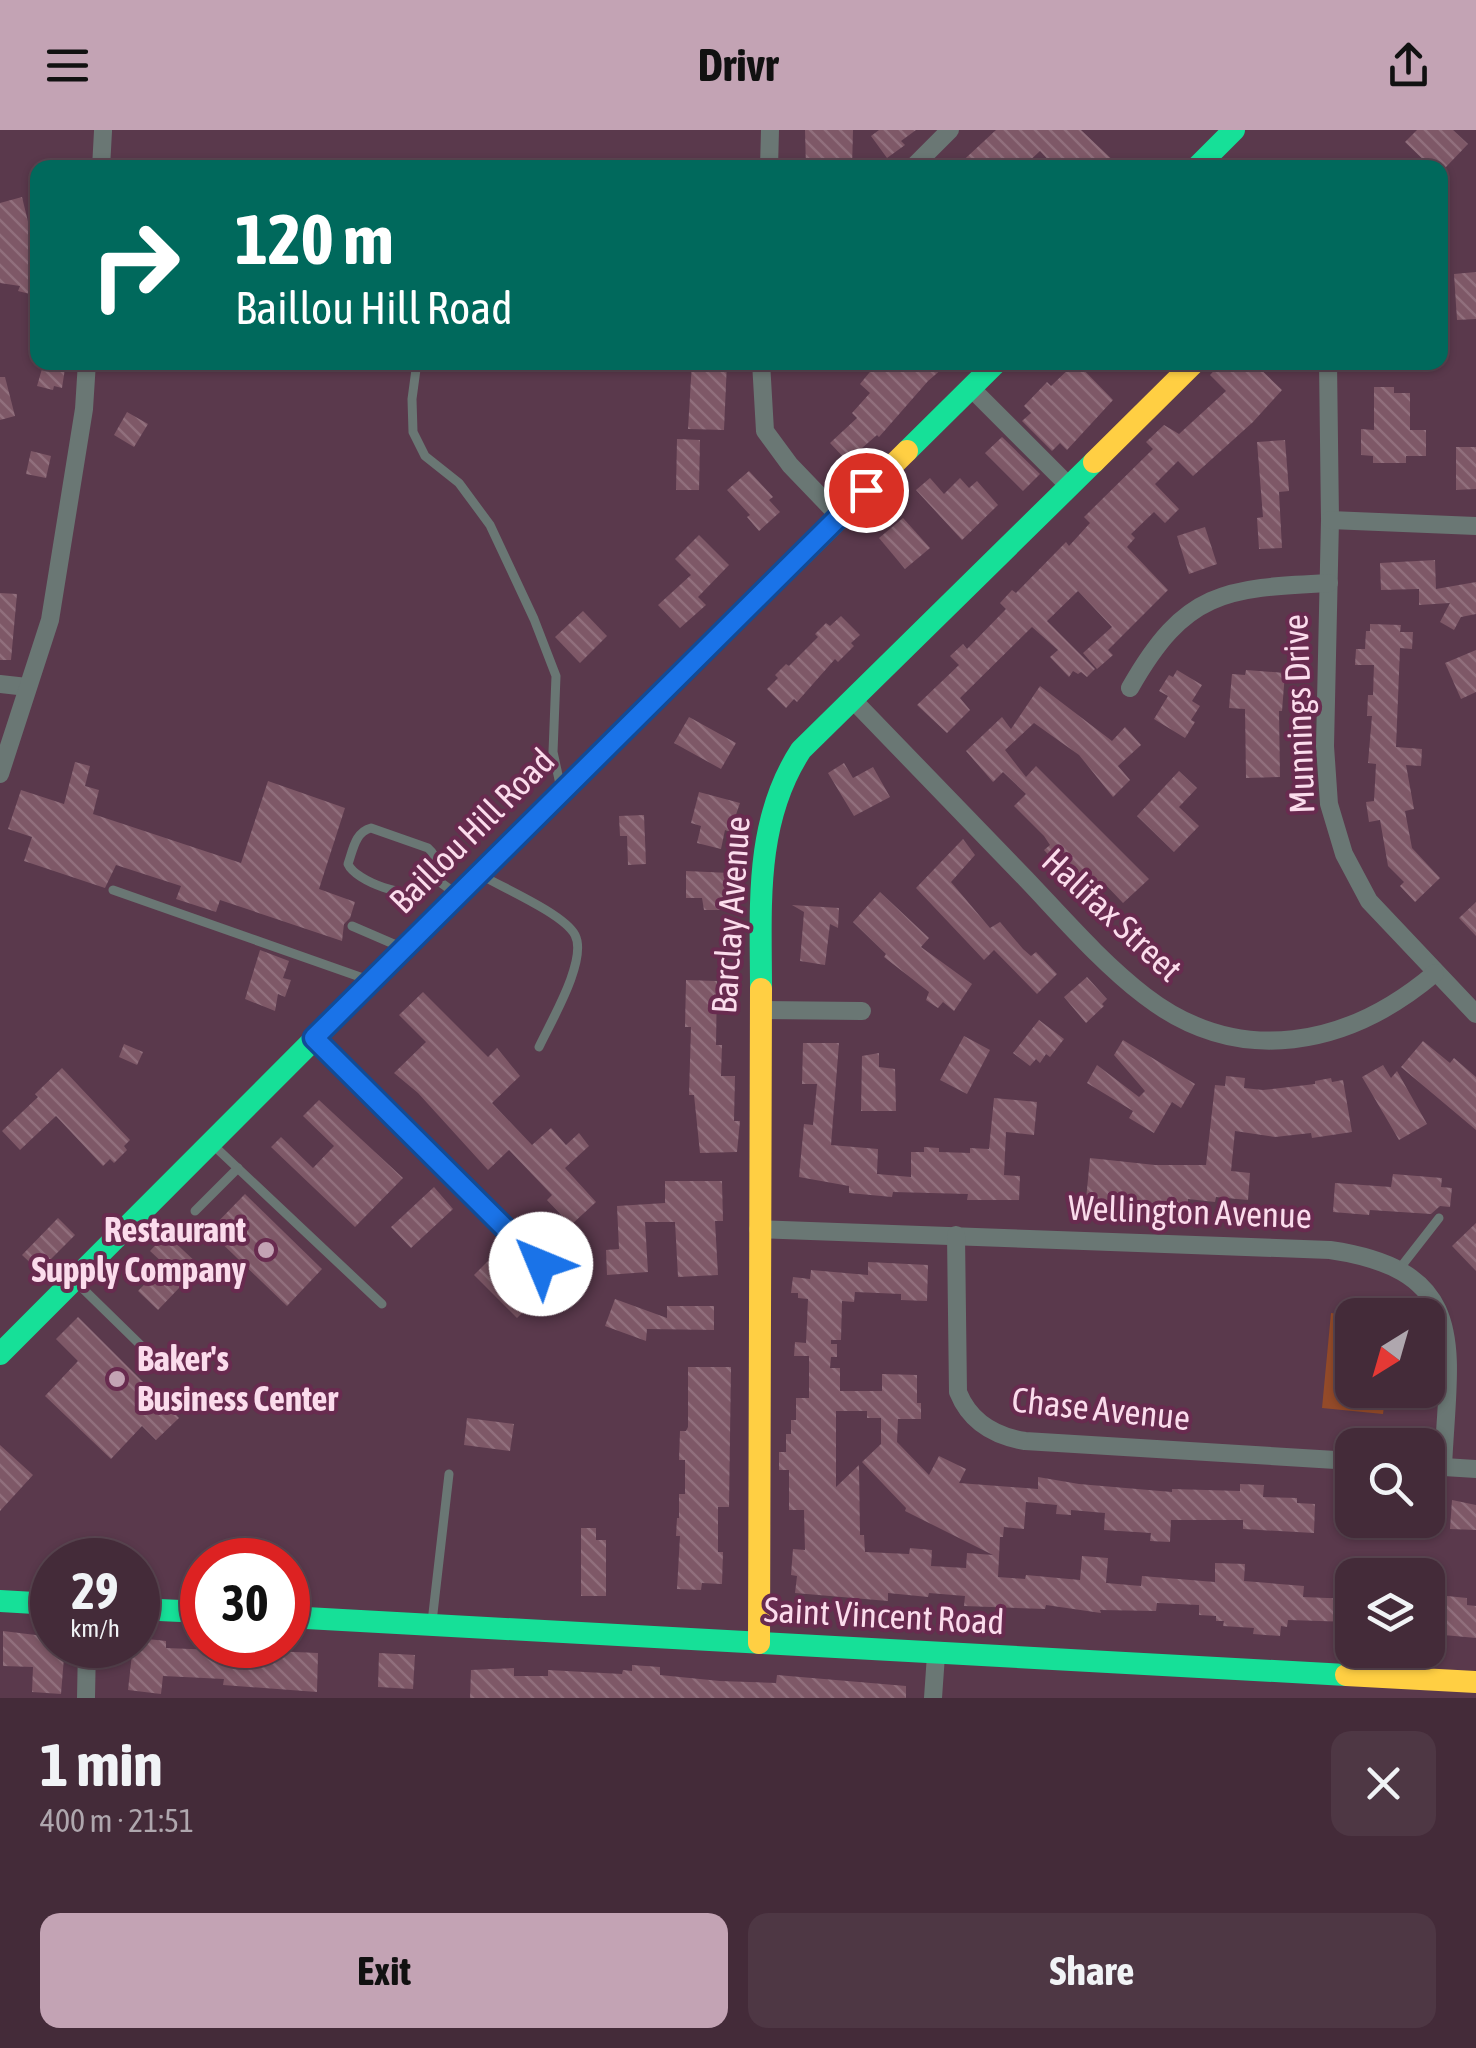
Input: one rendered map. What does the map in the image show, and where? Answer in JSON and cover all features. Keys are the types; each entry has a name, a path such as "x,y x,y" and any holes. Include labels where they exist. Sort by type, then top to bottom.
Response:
{"street":[{"path":"769,160 770,130"},
{"path":"920,160 950,130"},
{"path":"1206,160 1234,130"},
{"path":"102,160 104,131"},
{"path":"0,774 50,620 87,370"},
{"path":"761,370 765,431 790,465 840,516"},
{"name":"Baillou Hill Road","path":"0,1354 988,370"},
{"name":"Barclay Avenue","path":"759,1643 759,1010 762,868 773,802 801,750 1187,370"},
{"name":"Munnings Drive","path":"1328,370 1330,520 1325,746 1329,804 1354,878 1369,901 1476,1014"},
{"path":"971,388 1069,486"},
{"path":"1330,520 1476,526"},
{"path":"1130,688 1160,640 1196,607 1252,586 1328,582"},
{"path":"0,684 27,687"},
{"name":"Halifax Street","path":"852,700 1110,966 1174,1016 1226,1035 1272,1040 1309,1038 1352,1026 1404,1000 1435,973"},
{"path":"759,1010 862,1011"},
{"path":"314,1038 541,1264"},
{"name":"Wellington Avenue","path":"758,1229 1330,1250 1368,1256 1400,1268 1417,1280 1444,1322 1448,1355 1439,1428"},
{"name":"Chase Avenue","path":"956,1235 958,1392 969,1413 992,1431 1025,1440 1335,1460"},
{"path":"1445,1467 1476,1469"},
{"path":"0,1601 30,1603"},
{"name":"Saint Vincent Road","path":"310,1618 1476,1682"},
{"path":"932,1698 936,1655"},
{"path":"86,1698 87,1668"}],"lane":[{"path":"416,370 413,432 425,456 459,483 490,525 556,676 553,752 562,791"},
{"path":"372,828 428,848 437,864 432,878 426,890 410,895 359,877 348,864 358,836 372,828"},
{"path":"479,874 560,921 575,935 578,951 573,974 540,1047"},
{"path":"432,878 458,895"},
{"path":"113,890 371,981"},
{"path":"352,926 404,948"},
{"path":"210,1142 382,1304"},
{"path":"195,1211 238,1168"},
{"path":"1400,1268 1439,1218"},
{"path":"74,1280 164,1368"},
{"path":"432,1624 449,1474"}],"shaded area":[{"path":"1331,1313 1335,1314 1335,1408 1384,1408 1383,1414 1322,1408"}],"building":[{"path":"805,130 853,130 852,160 806,160"},
{"path":"879,130 916,130 901,141 905,145 887,158 871,136"},
{"path":"996,130 1081,130 1113,160 1048,160 1040,151 1030,160 964,160"},
{"path":"1417,130 1453,130 1468,144 1448,165 1448,160 1424,160 1405,142"},
{"path":"22,197 30,230 30,294 18,291 20,286 0,283 0,203"},
{"path":"1476,272 1476,319 1457,320 1454,274"},
{"path":"42,370 65,370 62,388 37,386"},
{"path":"692,370 727,370 724,430 688,429"},
{"path":"871,370 941,370 879,437 847,461 830,443 857,418 852,413 870,393 860,384"},
{"path":"1068,370 1084,370 1113,400 1067,450 1060,443 1052,451 1022,421 1031,413 1024,406 1047,382 1051,386"},
{"path":"1215,370 1261,370 1282,390 1193,476 1178,461 1155,484 1179,509 1165,523 1154,512 1131,534 1135,538 1127,547 1168,590 1108,650 1113,655 1097,669 1083,653 1112,627 1078,591 1047,621 1095,669 1087,677 1073,671 1069,677 1050,657 1058,650 1032,627 960,698 970,710 947,733 917,705 959,665 950,656 963,644 967,649 1006,609 1000,603 1012,590 1016,593 1066,542 1069,546 1090,523 1084,517 1153,449 1146,442 1164,425 1179,434 1226,391 1210,375"},
{"path":"0,377 5,377 15,416 0,420"},
{"path":"1374,387 1394,387 1394,393 1410,393 1410,430 1426,430 1426,456 1406,456 1406,463 1373,463 1373,456 1361,455 1361,429 1374,430"},
{"path":"127,412 148,424 134,447 114,435"},
{"path":"1002,437 1040,474 1023,491 985,453"},
{"path":"677,439 700,440 699,490 676,490"},
{"path":"1285,440 1289,491 1279,492 1282,548 1259,549 1257,518 1263,517 1257,442"},
{"path":"1456,447 1476,447 1476,489 1456,490"},
{"path":"31,451 51,456 46,478 26,474"},
{"path":"749,471 773,497 769,500 780,512 759,531 727,490"},
{"path":"930,478 944,494 960,478 969,488 977,481 998,505 962,540 916,490"},
{"path":"903,518 930,548 905,569 879,538"},
{"path":"1205,527 1217,564 1189,574 1177,536"},
{"path":"699,535 729,565 698,597 706,605 680,628 658,605 691,575 675,559"},
{"path":"1435,560 1436,589 1476,582 1476,614 1461,617 1454,630 1440,622 1450,603 1419,605 1419,589 1381,590 1380,563"},
{"path":"0,593 17,594 11,660 0,660"},
{"path":"583,611 607,636 580,663 555,637"},
{"path":"841,616 860,635 851,643 854,646 838,662 835,659 797,702 794,699 786,708 767,689 778,678 775,675 818,637 815,634 826,623 830,626"},
{"path":"1370,624 1401,625 1400,632 1413,632 1412,649 1400,648 1396,747 1422,749 1421,766 1406,765 1414,809 1405,811 1412,848 1440,878 1415,902 1400,886 1404,882 1388,866 1380,820 1369,822 1366,802 1374,801 1376,764 1368,763 1372,716 1367,716 1368,695 1373,695 1374,665 1355,665 1356,649 1365,649"},
{"path":"1476,650 1476,692 1461,699 1445,663"},
{"path":"1177,670 1202,685 1192,701 1200,706 1191,720 1195,722 1185,738 1154,719 1168,696 1159,691"},
{"path":"1246,670 1285,673 1279,711 1280,777 1246,778 1245,709 1229,708 1232,674 1245,675"},
{"path":"1040,686 1112,741 1125,727 1141,745 1118,766 1130,780 1113,797 1079,755 1034,723 1005,750 1026,777 1036,766 1149,879 1123,903 1102,881 1086,896 1044,850 1050,845 1044,836 1014,806 1026,794 1003,772 993,782 966,751 1002,717 1011,729"},
{"path":"689,717 736,743 721,769 674,743"},
{"path":"75,762 90,766 85,786 99,790 93,814 241,863 268,781 345,808 319,889 355,902 344,924 342,941 220,900 216,912 176,899 181,886 116,865 105,888 24,861 32,837 8,829 21,790 64,804"},
{"path":"844,763 853,778 873,767 890,797 854,816 828,773"},
{"path":"1179,771 1197,788 1179,807 1199,826 1174,852 1137,816"},
{"path":"699,792 740,803 730,832 725,830 721,849 697,843 701,826 691,823"},
{"path":"644,815 646,864 628,865 627,836 620,836 619,816"},
{"path":"963,839 975,855 951,882 990,928 1000,922 1023,949 1031,956 1036,952 1057,974 1037,994 994,950 984,960 916,888"},
{"path":"686,871 730,873 727,910 704,910 702,898 686,898"},
{"path":"880,892 929,938 921,947 972,984 954,1011 943,1002 938,1008 926,1000 929,992 884,957 886,954 853,922"},
{"path":"1476,902 1476,936 1459,918"},
{"path":"792,905 839,908 838,928 830,924 825,965 800,961 804,912"},
{"path":"260,950 289,961 283,978 291,980 285,997 278,994 275,1011 245,999"},
{"path":"1087,977 1107,999 1086,1023 1064,997"},
{"path":"686,980 717,981 716,1045 722,1045 721,1076 735,1076 734,1121 740,1121 737,1152 700,1153 694,1095 689,1095 691,1027 685,1027"},
{"path":"423,992 488,1057 497,1048 520,1076 492,1103 532,1145 551,1128 566,1145 579,1133 589,1146 565,1168 596,1202 571,1225 547,1200 552,1195 509,1150 488,1170 418,1093 394,1073 426,1042 399,1015"},
{"path":"1039,1020 1064,1039 1050,1057 1046,1054 1040,1063 1036,1059 1030,1066 1013,1053"},
{"path":"964,1036 990,1050 967,1094 940,1080"},
{"path":"1123,1040 1195,1084 1181,1108 1172,1102 1154,1133 1129,1118 1133,1111 1087,1083 1097,1065 1139,1097 1145,1091 1114,1055"},
{"path":"1423,1041 1450,1063 1454,1058 1476,1077 1476,1130 1401,1067"},
{"path":"803,1043 839,1043 831,1145 878,1149 877,1174 911,1177 911,1152 924,1152 924,1147 939,1148 939,1152 970,1153 970,1148 989,1149 994,1098 1037,1102 1034,1135 1006,1132 1004,1175 1020,1176 1019,1200 967,1200 968,1194 893,1192 892,1197 849,1193 849,1186 799,1177 804,1124 813,1125 817,1084 802,1084"},
{"path":"124,1044 143,1052 137,1065 119,1057"},
{"path":"879,1053 879,1067 895,1069 896,1111 861,1111 862,1056"},
{"path":"1383,1065 1391,1078 1397,1071 1427,1124 1399,1140 1362,1077"},
{"path":"62,1068 130,1140 124,1146 127,1150 114,1163 110,1159 103,1166 56,1116 20,1150 2,1131"},
{"path":"1226,1076 1245,1078 1244,1088 1263,1090 1315,1084 1331,1078 1332,1082 1343,1080 1352,1132 1312,1138 1311,1133 1275,1137 1235,1131 1231,1171 1250,1173 1248,1200 1188,1199 1188,1213 1105,1203 1104,1212 1085,1210 1090,1158 1155,1165 1206,1165 1215,1085 1225,1086"},
{"path":"319,1100 403,1178 355,1227 271,1147 281,1137 313,1168 334,1146 303,1116"},
{"path":"1393,1174 1442,1178 1441,1187 1452,1188 1450,1207 1440,1206 1431,1214 1333,1212 1335,1183 1391,1187"},
{"path":"665,1181 722,1181 723,1221 715,1221 718,1275 678,1277 675,1222 645,1222 648,1272 607,1275 606,1250 619,1249 617,1206 665,1203"},
{"path":"434,1187 453,1209 411,1248 391,1227"},
{"name":"Restaurant Supply Company","path":"245,1194 322,1269 287,1306 209,1231"},
{"path":"58,1218 75,1235 39,1271 22,1255"},
{"path":"1476,1223 1476,1271 1452,1246"},
{"path":"166,1234 200,1266 158,1310 138,1291 164,1264 150,1251"},
{"path":"492,1257 535,1300 517,1318 474,1275"},
{"path":"868,1262 928,1265 927,1301 901,1300 901,1294 855,1292 854,1302 842,1301 841,1340 831,1340 831,1344 837,1344 837,1357 831,1357 830,1368 840,1368 840,1391 882,1391 882,1374 917,1375 921,1419 898,1419 897,1442 929,1475 939,1456 966,1469 959,1483 1038,1489 1038,1477 1172,1492 1240,1491 1240,1484 1264,1485 1263,1497 1297,1498 1297,1503 1315,1504 1314,1533 1243,1529 1243,1520 1171,1520 1170,1542 1150,1541 1151,1533 1104,1530 1105,1513 1071,1510 1071,1515 1056,1514 1057,1505 1026,1502 1024,1529 1004,1527 1000,1537 998,1577 1025,1579 1026,1575 1080,1580 1082,1556 1108,1558 1106,1583 1141,1586 1142,1576 1215,1582 1215,1563 1245,1564 1244,1581 1304,1586 1303,1597 1335,1598 1335,1621 1288,1620 1287,1627 1281,1626 1280,1636 1253,1634 1254,1628 1223,1626 1224,1621 1216,1621 1216,1616 1199,1615 1199,1605 1157,1603 1156,1611 1100,1610 1101,1613 1046,1605 1045,1609 964,1606 965,1596 929,1593 928,1597 888,1593 888,1601 795,1593 797,1576 791,1575 793,1549 805,1550 804,1510 789,1510 789,1470 779,1470 779,1452 786,1452 786,1434 791,1434 791,1420 796,1420 796,1398 809,1398 809,1356 794,1356 795,1342 806,1343 808,1299 791,1293 793,1277 810,1279 811,1270 868,1275","holes":["836,1411 867,1411 867,1418 881,1418 881,1444 862,1462 905,1511 993,1555 967,1553 966,1568 931,1566 932,1550 910,1548 909,1554 865,1552 864,1535 860,1535 859,1465 836,1487"]},
{"path":"615,1299 667,1318 667,1306 714,1306 714,1330 647,1329 646,1341 605,1326"},
{"path":"78,1317 179,1418 156,1440 142,1426 111,1459 45,1396 78,1361 56,1339"},
{"path":"688,1367 731,1367 729,1507 718,1507 722,1584 702,1583 701,1590 677,1589 679,1494 685,1494 685,1460 679,1460 680,1431 688,1427"},
{"path":"467,1418 514,1424 510,1451 464,1445"},
{"path":"0,1445 33,1475 0,1511"},
{"path":"1452,1500 1476,1505 1476,1530 1450,1529"},
{"path":"581,1528 596,1528 596,1540 606,1540 606,1596 581,1596"},
{"path":"1445,1596 1467,1598 1467,1605 1476,1606 1476,1638 1445,1635"},
{"path":"3,1631 30,1634 30,1667 3,1666"},
{"path":"160,1640 166,1641 166,1648 180,1649 180,1668 310,1668 310,1653 318,1653 317,1692 223,1685 224,1679 163,1676 161,1694 128,1690 130,1668 160,1668"},
{"path":"379,1653 415,1655 413,1689 378,1687"},
{"path":"632,1665 660,1667 660,1675 720,1681 776,1683 777,1675 906,1686 906,1698 470,1698 471,1670 514,1668 514,1676 548,1676 548,1670 622,1674 623,1670 632,1671"},
{"path":"33,1668 63,1668 61,1694 32,1692"}],"traffic: fast":[{"path":"1204,160 1234,130"},
{"path":"907,451 989,370"},
{"path":"761,989 761,896 768,835 775,806 801,750 1094,462"},
{"path":"0,1354 493,860"},
{"path":"0,1601 30,1603"},
{"path":"160,1610 180,1611"},
{"path":"310,1618 1346,1675"}],"traffic: slow":[{"path":"1094,462 1187,370"},
{"path":"493,860 907,451"},
{"path":"759,1643 761,989"},
{"path":"1346,1675 1476,1682"}],"place":[{"name":"Restaurant Supply Company","path":"266,1250"},
{"name":"Baker's Business Center","path":"117,1379"}],"route":[{"path":"541,1264 314,1038 866,490"}]}
